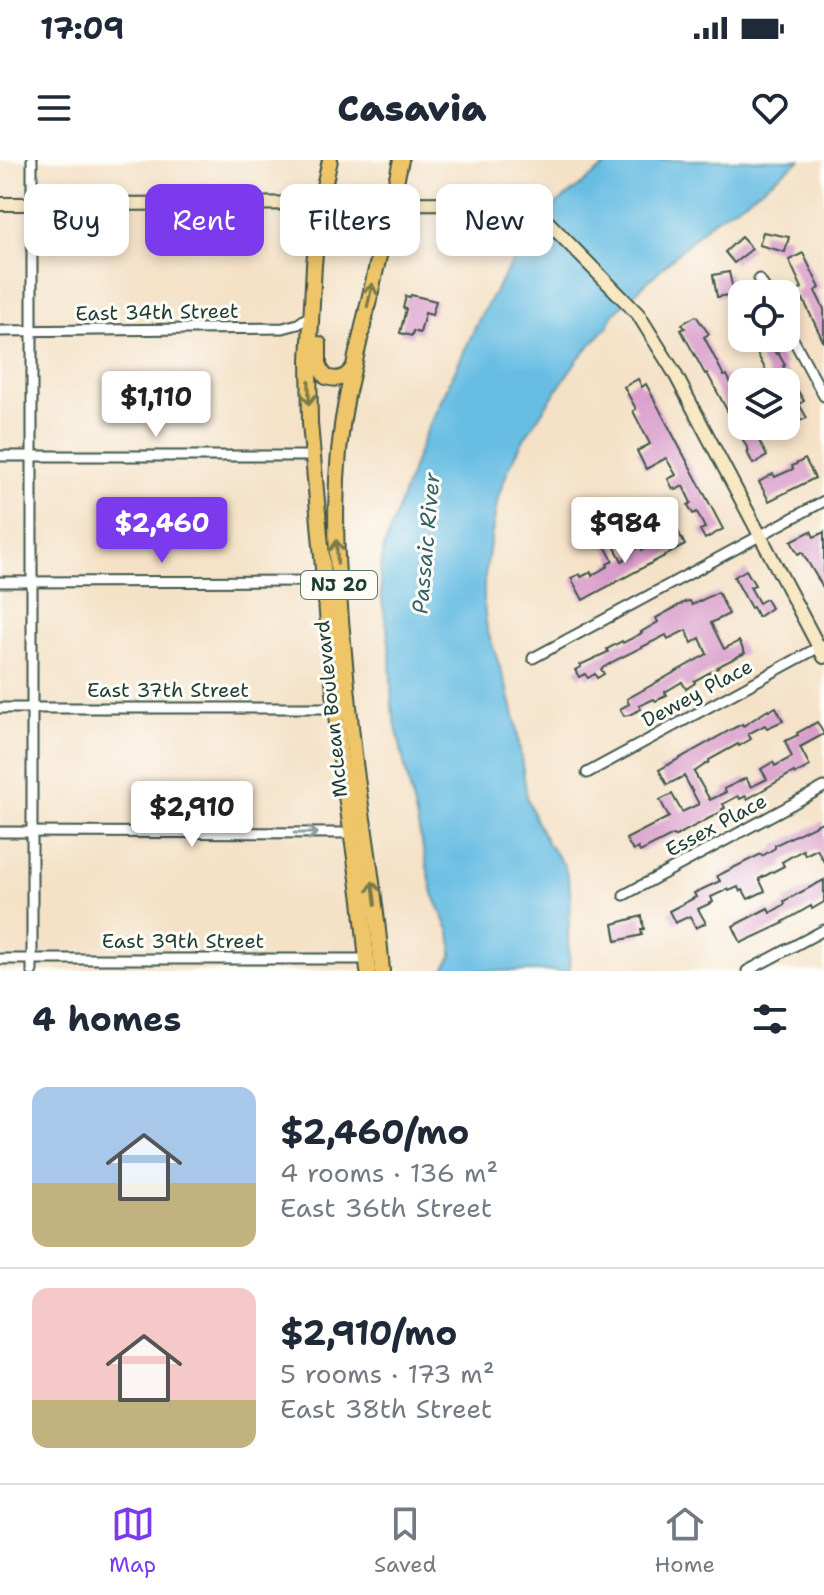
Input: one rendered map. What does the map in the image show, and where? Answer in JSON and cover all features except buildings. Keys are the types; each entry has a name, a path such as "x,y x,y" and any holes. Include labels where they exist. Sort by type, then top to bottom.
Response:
{"main road":[{"name":"McLean Boulevard","path":"325,184 330,160"},
{"name":"McLean Boulevard","path":"396,184 401,160"},
{"path":"0,204 24,203"},
{"path":"129,203 280,204"},
{"path":"420,203 515,203 528,206 540,214 630,305 647,326 674,372 822,650"},
{"name":"McLean Boulevard","path":"316,256 308,390 312,456 335,708 367,965"},
{"path":"322,256 319,367 326,377 338,379 349,374 353,367"},
{"name":"McLean Boulevard","path":"379,256 341,424 336,511 353,745 382,971"}],"street":[{"path":"32,160 32,184"},
{"path":"32,256 32,971"},
{"name":"East 34th Street","path":"0,331 283,328 298,324 311,315"},
{"path":"800,352 824,396"},
{"path":"0,456 312,456"},
{"path":"533,658 824,501"},
{"path":"0,582 324,581"},
{"name":"Dewey Place","path":"587,773 822,650"},
{"name":"East 37th Street","path":"0,708 335,708"},
{"name":"Essex Place","path":"624,895 824,787"},
{"path":"0,832 351,833"},
{"path":"747,971 824,930"},
{"name":"East 39th Street","path":"0,959 367,965"}],"water":[{"name":"Passaic River","path":"613,160 800,160 712,221 614,313 608,326 577,360 524,439 509,468 498,497 484,581 484,605 487,629 516,724 527,797 548,844 564,865 569,882 570,971 443,971 452,956 450,932 433,894 392,708 390,652 380,573 384,547 424,437 481,315 517,256 553,256 553,207"}]}
